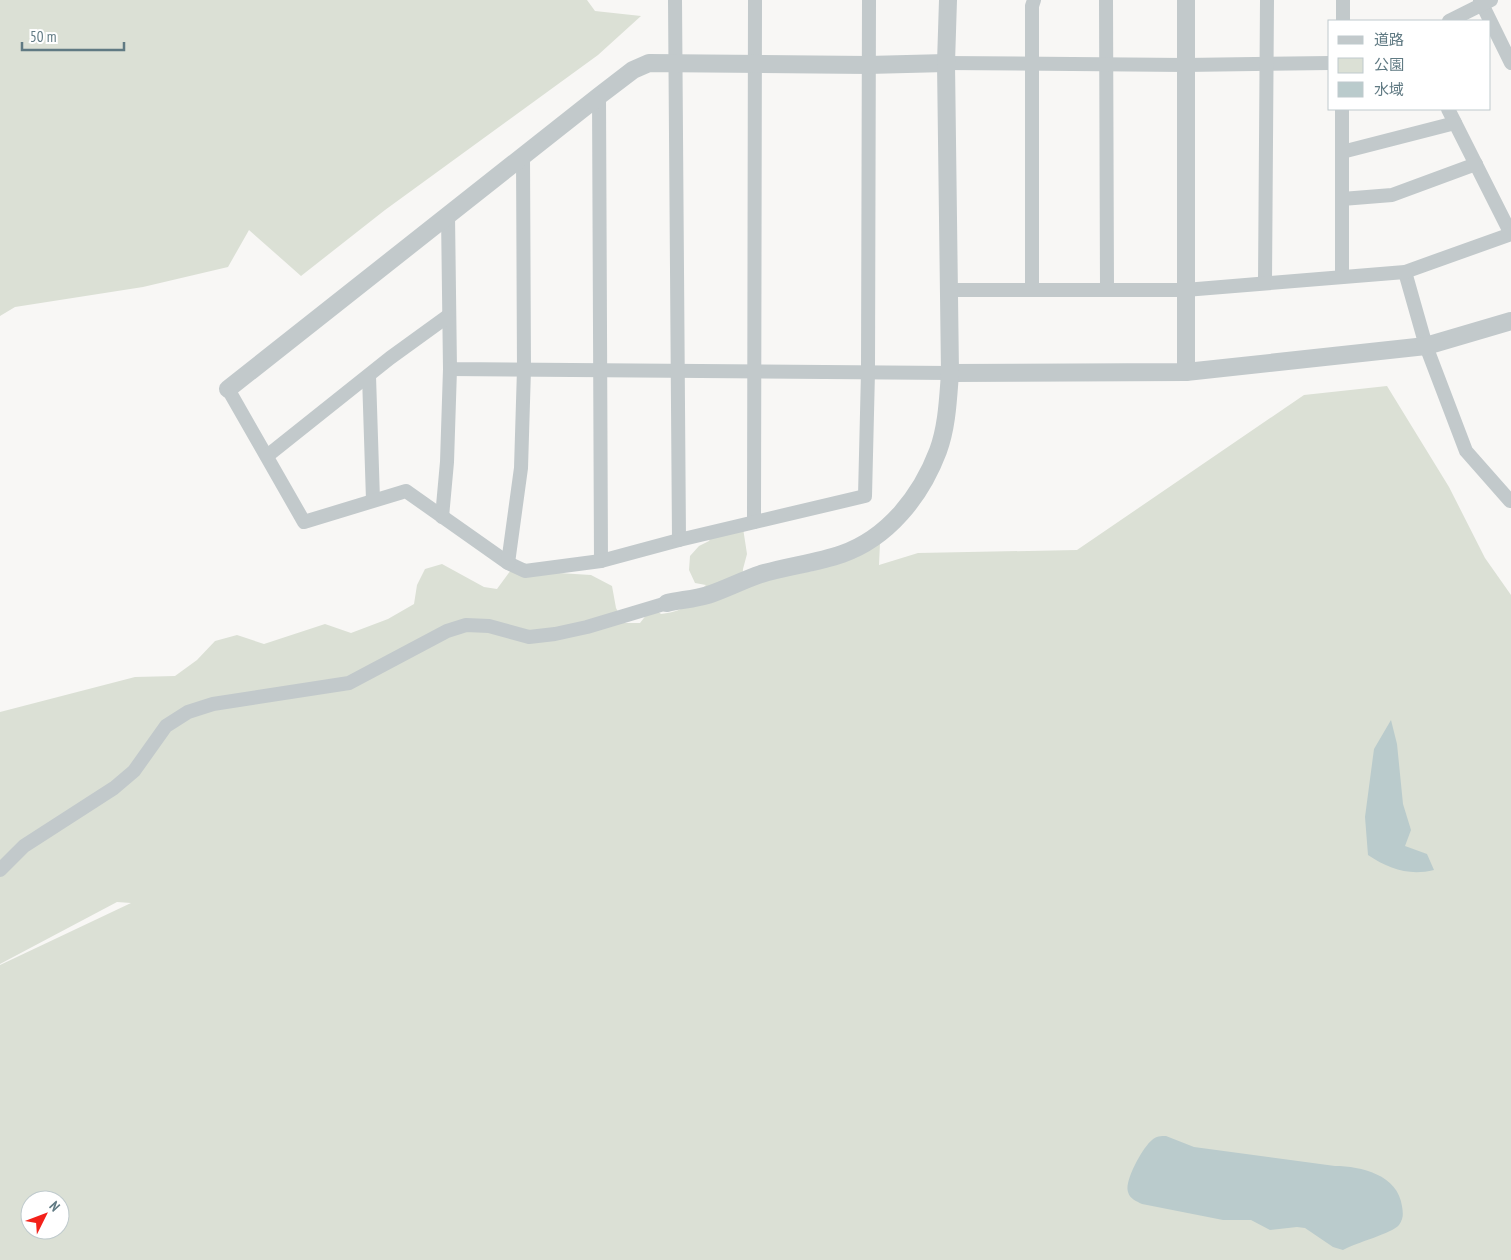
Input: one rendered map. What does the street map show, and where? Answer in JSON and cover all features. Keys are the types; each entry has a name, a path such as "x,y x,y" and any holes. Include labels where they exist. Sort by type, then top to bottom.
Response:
{"street":[{"path":"675,0 676,370 679,540"},
{"path":"754,522 755,0"},
{"path":"869,0 868,65 868,372 865,496 679,540 601,561 525,571 508,563 406,491 304,522 228,388 599,96 633,70 649,62 868,65 946,63 1185,65 1267,62 1328,63"},
{"path":"0,870 24,846 114,788 134,771 166,726 188,712 213,704 348,683 447,631 466,625 488,626 529,637 587,627 667,603 707,595 761,574 843,554 870,542 890,527 924,481 938,451 947,404 950,373 946,63 948,0"},
{"path":"1032,289 1032,6 1034,0"},
{"path":"1106,0 1108,63 1107,290"},
{"path":"1186,0 1186,372"},
{"path":"1265,282 1267,0"},
{"path":"1343,20 1344,0"},
{"path":"1451,20 1484,2 1511,63"},
{"path":"599,96 601,561"},
{"path":"1342,110 1342,276"},
{"path":"949,290 1185,290 1405,272 1511,234 1448,110"},
{"path":"1342,152 1455,123"},
{"path":"508,563 521,468 524,369 523,156"},
{"path":"1342,199 1392,195 1476,164"},
{"path":"442,517 447,462 450,369 448,215"},
{"path":"1405,272 1426,346 1466,451 1510,501"},
{"path":"267,456 448,316"},
{"path":"450,369 950,373 1186,372 1426,346 1511,321"},
{"path":"368,376 373,500"}],"green space":[{"path":"0,0 587,0 595,11 641,16 598,55 385,210 301,276 249,230 228,267 143,287 15,307 0,316"},
{"path":"1387,386 1449,487 1485,558 1511,595 1511,1260 0,1260 0,965 131,903 117,902 0,964 0,712 135,677 175,676 197,660 215,641 237,635 264,644 325,624 351,633 388,619 414,604 417,585 425,569 442,564 484,587 497,589 511,570 591,575 612,586 616,608 624,623 640,623 647,614 655,609 661,614 683,608 706,585 695,583 689,570 690,556 699,546 709,541 713,532 743,528 747,554 742,581 813,571 880,543 879,565 918,553 1077,550 1304,395"}],"water":[{"path":"1391,720 1397,744 1403,804 1411,830 1405,846 1427,854 1434,870 1408,872 1384,864 1368,855 1365,817 1374,749"},
{"path":"1166,1136 1194,1147 1367,1170 1377,1174 1394,1187 1399,1195 1402,1206 1402,1220 1395,1228 1343,1250 1333,1247 1305,1228 1270,1230 1251,1220 1223,1220 1142,1204 1135,1201 1128,1192 1131,1173 1148,1144 1155,1138"}]}
